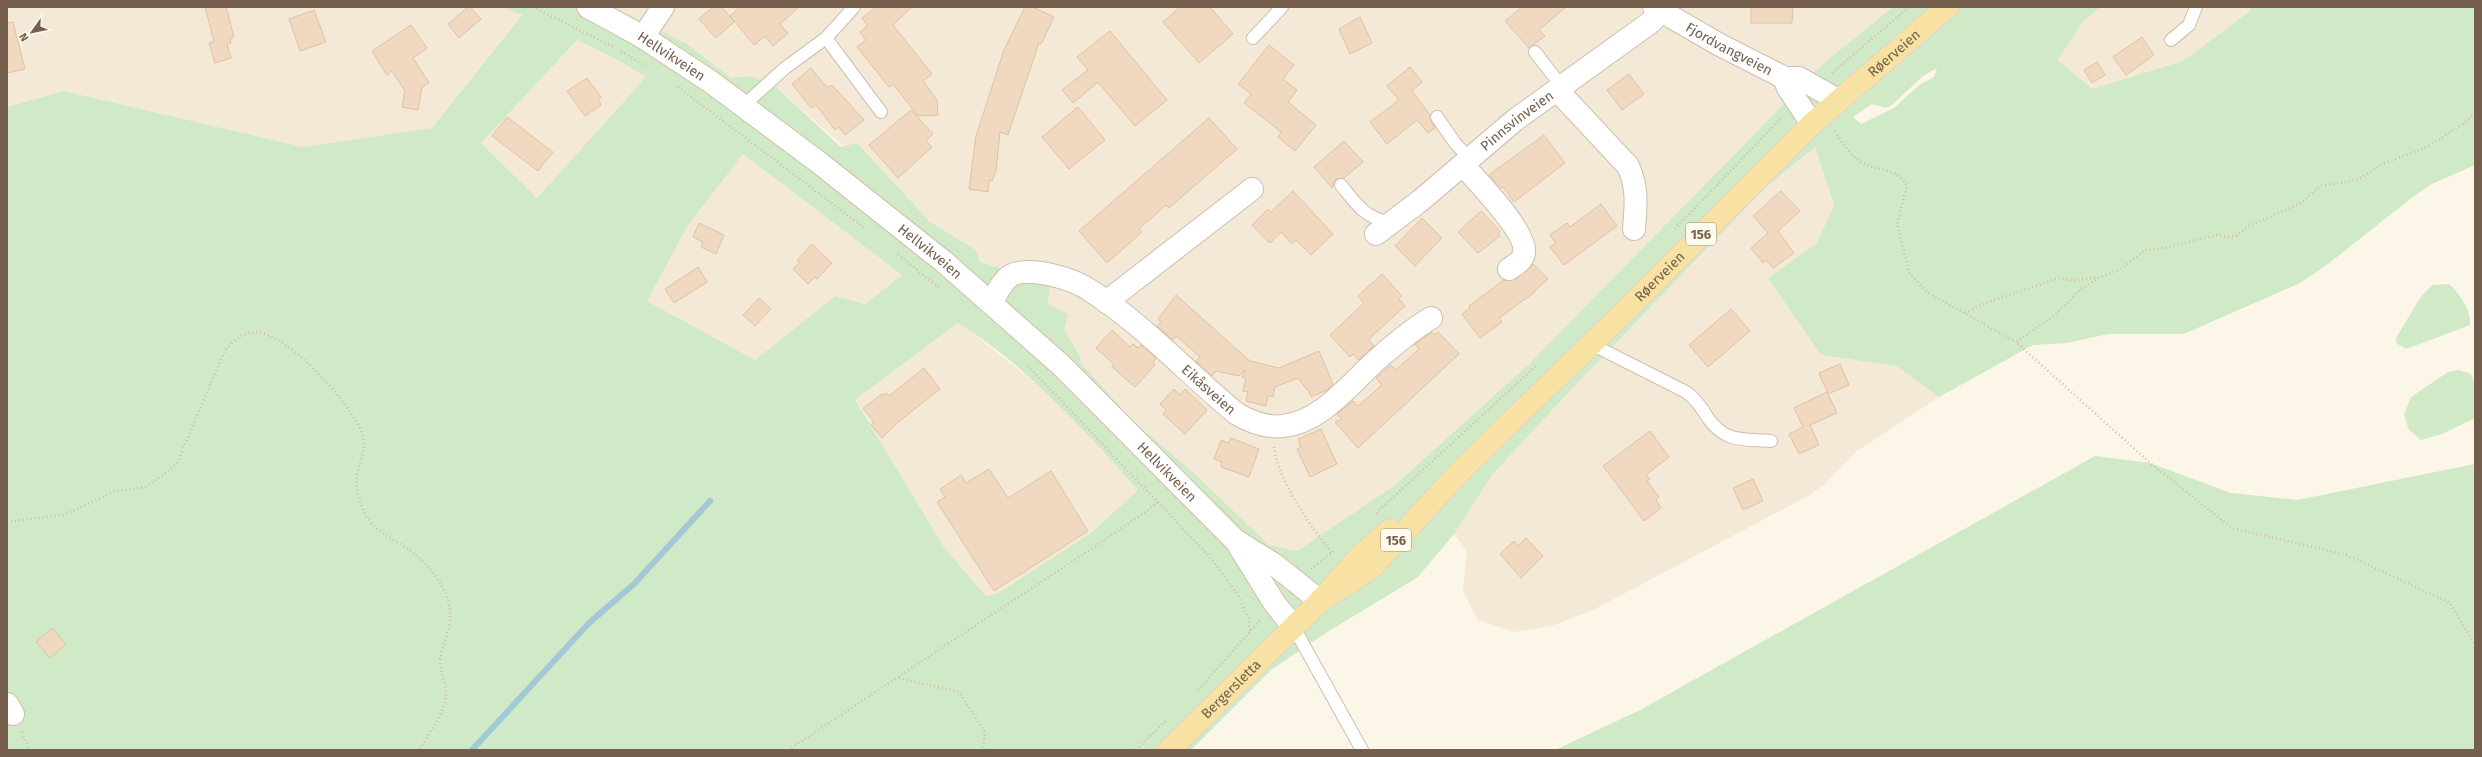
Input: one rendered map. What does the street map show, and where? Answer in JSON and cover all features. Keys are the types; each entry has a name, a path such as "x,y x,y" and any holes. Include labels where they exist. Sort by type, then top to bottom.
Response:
{"main road":[{"name":"Røerveien","path":"1293,626 1320,602 1372,568 1463,468 1825,112 1947,7"},
{"name":"Bergersletta","path":"1169,750 1293,626"}],"street":[{"name":"Hellvikveien","path":"588,7 643,37 711,82 895,222 992,303 1062,365 1235,540 1275,604 1293,626"},
{"path":"643,37 663,7"},
{"name":"Fjordvangveien","path":"1658,9 1720,45 1784,78 1799,78 1813,86 1825,112"},
{"name":"Pinnsvinveien","path":"1383,228 1420,201 1515,120 1651,22 1658,9"},
{"name":"Fjordvangveien","path":"1784,78 1796,100 1825,112"},
{"path":"1560,88 1628,166 1633,177 1637,198 1634,229"},
{"path":"1467,162 1511,223 1522,241 1525,252 1523,257 1509,269"},
{"path":"1106,302 1252,189"},
{"name":"Eikåsveien","path":"992,303 1002,283 1010,276 1020,272 1032,272 1079,285 1106,302 1237,414 1250,421 1270,426 1297,423 1320,410 1380,357 1431,318"},
{"name":"Hellvikveien","path":"1235,540 1275,565 1320,602"}],"lane":[{"path":"743,106 785,68 826,38 854,7"},
{"path":"1253,38 1282,7"},
{"path":"2171,40 2189,25 2196,7"},
{"path":"826,38 881,112"},
{"path":"1535,52 1560,88"},
{"path":"1437,117 1467,162"},
{"path":"1341,185 1362,210 1383,228"},
{"path":"1592,342 1601,349 1686,392 1693,397 1718,430 1726,436 1771,441"},
{"path":"1293,626 1362,750"}],"path":[{"path":"533,7 614,47 650,69"},
{"path":"1813,86 1846,62 1909,7"},
{"path":"676,86 869,231"},
{"path":"1673,231 1796,100"},
{"path":"1825,112 1845,149 1862,162 1899,174 1907,185 1897,224 1910,274 1928,292 2016,342 2150,463 2232,528 2347,555 2450,603 2475,644"},
{"path":"2016,342 2041,326 2081,289 2100,277 2121,269 2145,250 2165,248 2217,235 2228,237 2236,236 2249,226 2301,203 2320,186 2357,180 2385,163 2427,147 2464,123 2475,113"},
{"path":"893,251 942,290"},
{"path":"1965,313 1986,303 2059,278 2073,281 2100,277"},
{"path":"7,522 64,515 116,491 144,487 163,476 177,463 225,350 239,336 256,332 275,339 306,360 349,410 363,434 365,451 357,474 356,491 365,514 384,534 416,554 434,573 446,592 451,610 449,627 442,649 440,662 446,690 445,705 419,750"},
{"path":"1024,362 1159,501 1229,580 1249,619 1250,633"},
{"path":"1370,518 1538,364"},
{"path":"1270,426 1280,471 1314,530 1332,553"},
{"path":"788,750 1091,550 1159,501"},
{"path":"1310,569 1337,548"},
{"path":"1195,693 1262,618"},
{"path":"898,678 959,692 985,732 983,750"},
{"path":"1136,750 1171,716"}],"shaded area":[{"path":"7,7 502,7 522,14 432,128 303,147 64,91 7,107"},
{"path":"614,7 1893,7 1825,62 1528,365 1395,485 1297,551 1269,545 1195,474 1132,420 1081,363 1080,356 1048,304 1050,283 979,262 976,250 929,221 776,87 751,76 731,78 687,44"},
{"path":"2101,7 2249,7 2250,11 2183,61 2092,89 2058,60 2084,20"},
{"path":"577,40 618,60 646,77 537,198 481,143"},
{"path":"1815,147 1834,205 1817,243 1768,278 1821,355 1896,366 1939,397 1857,451 1826,483 1808,496 1595,609 1554,625 1515,632 1478,620 1463,591 1467,551 1454,534 1492,475 1567,394 1765,188"},
{"path":"743,154 902,275 865,304 835,296 755,360 647,301 687,227"},
{"path":"958,323 972,332 1050,395 1138,490 1091,533 998,593 986,596 944,547 855,400"}],"green space":[{"path":"502,7 614,7 687,44 731,78 751,76 776,87 841,147 857,143 929,221 976,250 980,262 1050,283 1048,304 1068,314 1064,330 1080,356 1081,363 1132,420 1195,474 1269,545 1297,551 1395,485 1528,365 1825,62 1893,7 2101,7 2084,20 2058,60 2092,89 2183,61 2250,11 2249,7 2475,7 2475,165 2432,184 2414,196 2328,264 2300,283 2184,334 2108,334 2067,343 2033,345 1939,397 1896,366 1821,355 1768,278 1817,243 1834,205 1815,147 1765,188 1567,394 1492,475 1454,534 1418,577 1329,631 1271,670 1191,750 7,750 7,107 64,91 303,147 432,128 522,15","holes":["577,40 618,60 646,77 537,198 481,143","1937,68 1934,77 1919,85 1894,108 1861,124 1853,117 1872,104 1886,108 1892,105 1923,76","743,154 902,275 865,304 835,296 755,360 647,301 687,227","958,323 984,340 1008,359 1054,400 1138,490 1091,533 998,593 986,596 944,547 855,400"]},
{"path":"2449,284 2467,308 2470,325 2406,349 2396,343 2396,338 2420,298 2432,285"},
{"path":"2459,370 2471,374 2475,384 2475,418 2442,434 2421,440 2409,430 2404,415 2411,397 2448,372"},
{"path":"2095,456 2150,463 2231,493 2297,500 2475,464 2475,750 1555,750 1640,710"}],"building":[{"path":"205,7 226,7 234,37 230,39 231,43 227,44 231,58 215,63 209,43 214,41"},
{"path":"468,7 470,7 481,19 459,38 448,24"},
{"path":"713,7 722,7 734,22 716,38 699,19"},
{"path":"740,7 799,7 780,24 788,33 773,46 765,36 754,45 730,16"},
{"path":"876,7 912,7 893,25 932,74 923,81 937,100 938,115 918,116 893,84 889,87 857,47 866,40 860,32 868,26 862,18"},
{"path":"1025,7 1033,7 1054,17 1041,44 1039,43 1008,135 1000,132 996,170 992,181 989,180 988,192 969,189 976,136 1004,50"},
{"path":"1180,7 1210,7 1233,34 1199,63 1163,22"},
{"path":"1522,7 1566,7 1539,30 1545,36 1529,48 1505,21"},
{"path":"1751,7 1793,7 1792,23 1751,23"},
{"path":"314,10 326,42 300,51 289,19"},
{"path":"1360,17 1372,43 1350,54 1339,29"},
{"path":"13,22 25,69 7,73 7,23"},
{"path":"411,25 427,48 413,58 429,83 422,87 418,110 402,107 405,91 392,71 387,75 372,51"},
{"path":"1110,31 1167,100 1135,126 1098,82 1073,103 1062,90 1088,70 1077,57"},
{"path":"2142,37 2154,55 2126,75 2113,57"},
{"path":"1269,45 1294,65 1283,79 1297,90 1288,102 1316,125 1295,151 1278,137 1281,132 1244,103 1251,94 1238,84"},
{"path":"2097,62 2105,75 2092,83 2084,70"},
{"path":"1410,67 1422,82 1412,91 1430,115 1431,121 1435,128 1428,133 1417,120 1387,144 1370,122 1399,100 1387,86"},
{"path":"811,68 824,84 829,87 832,85 864,120 845,135 839,127 835,130 816,105 811,108 792,84"},
{"path":"1629,74 1644,94 1622,110 1607,90"},
{"path":"587,78 601,97 598,99 601,105 585,116 567,91"},
{"path":"1078,107 1105,140 1069,169 1042,137"},
{"path":"911,110 933,134 926,141 932,147 898,178 869,145"},
{"path":"507,117 553,152 538,171 492,136"},
{"path":"1209,118 1237,149 1169,208 1166,205 1139,229 1142,232 1107,263 1079,231"},
{"path":"1544,135 1565,163 1514,202 1503,187 1501,188 1489,175"},
{"path":"1344,141 1363,162 1344,178 1336,179 1332,188 1314,167"},
{"path":"1293,191 1333,234 1311,255 1296,240 1292,244 1281,232 1270,243 1252,225 1268,209 1271,212"},
{"path":"1781,191 1800,211 1778,231 1794,253 1773,268 1766,260 1763,263 1751,248 1768,233 1753,216"},
{"path":"1601,204 1617,226 1564,265 1550,247 1556,243 1550,235 1567,223 1570,227"},
{"path":"1481,211 1500,231 1498,234 1500,236 1478,253 1458,232"},
{"path":"1422,218 1442,238 1415,266 1395,246"},
{"path":"699,223 724,235 716,254 701,247 703,242 693,237"},
{"path":"812,244 832,263 817,279 815,277 808,284 793,269 800,262 797,260"},
{"path":"1533,264 1548,279 1534,291 1535,292 1499,318 1502,322 1480,338 1462,314 1470,308 1469,306 1504,280 1516,279"},
{"path":"698,267 707,282 674,303 665,289"},
{"path":"1382,274 1402,296 1399,299 1405,306 1372,336 1369,340 1374,346 1359,360 1353,354 1350,357 1330,335 1364,303 1358,296"},
{"path":"1176,295 1250,361 1279,368 1319,351 1333,384 1327,390 1311,397 1308,389 1306,389 1298,378 1275,387 1273,397 1268,396 1266,406 1246,401 1248,392 1243,391 1246,378 1242,377 1245,370 1239,376 1216,371 1212,376 1196,361 1200,357 1176,336 1173,340 1157,326 1161,322 1158,319"},
{"path":"759,298 771,309 755,326 743,315"},
{"path":"1731,309 1750,331 1708,367 1689,345"},
{"path":"1112,330 1130,347 1133,344 1138,348 1141,345 1156,358 1153,362 1155,365 1135,387 1112,367 1114,364 1096,348"},
{"path":"1432,332 1434,335 1438,332 1459,354 1358,448 1335,422 1342,419 1337,414 1353,401 1358,406 1382,385 1376,378 1391,365 1396,370 1419,349 1415,344"},
{"path":"1840,364 1849,385 1828,394 1819,373"},
{"path":"924,368 940,389 896,424 882,438 871,425 874,422 863,408 882,394 883,395 886,393 889,396"},
{"path":"1174,389 1180,395 1185,389 1207,410 1185,434 1163,414 1166,410 1160,404"},
{"path":"1827,392 1837,413 1810,425 1819,445 1799,454 1789,434 1803,427 1794,408"},
{"path":"1321,429 1337,464 1310,477 1297,449 1301,447 1298,439"},
{"path":"1650,431 1669,457 1646,475 1650,479 1647,481 1659,497 1656,500 1661,508 1644,521 1603,466"},
{"path":"1231,438 1259,449 1249,477 1221,467 1222,462 1214,459 1221,440 1229,443"},
{"path":"989,469 1008,498 1051,471 1088,531 994,591 937,502 945,497 940,489 961,475 966,483"},
{"path":"1753,479 1763,501 1743,510 1733,488"},
{"path":"1526,538 1543,556 1521,578 1500,554 1514,541 1518,546"},
{"path":"52,628 66,644 50,658 36,642"}],"waterway":[{"path":"472,750 589,623 634,584 710,501"}]}
